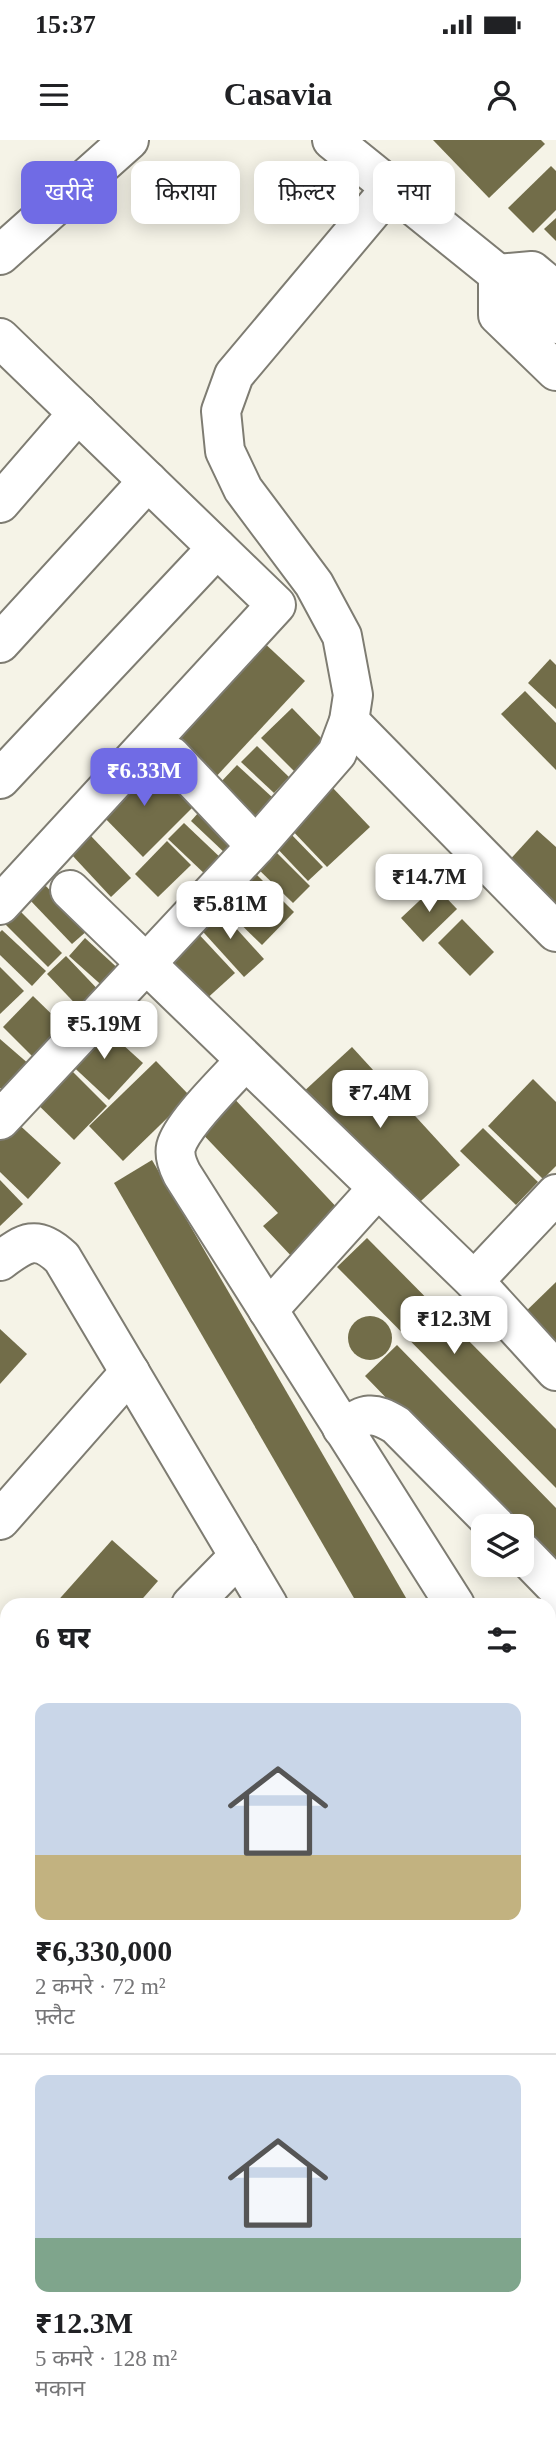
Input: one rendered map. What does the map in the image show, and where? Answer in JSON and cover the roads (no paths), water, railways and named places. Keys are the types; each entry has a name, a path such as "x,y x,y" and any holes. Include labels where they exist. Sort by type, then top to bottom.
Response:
{"street":[{"path":"0,255 129,140"},
{"path":"332,140 373,172"},
{"path":"4,1107 257,846 337,753 349,721 353,695 342,636 314,584 243,489 225,451 221,411 234,374 373,209"},
{"path":"442,224 525,286 556,324"},
{"path":"525,286 498,315 556,371"},
{"path":"0,905 276,605 78,413 6,355"},
{"path":"0,503 78,413"},
{"path":"0,643 148,481"},
{"path":"0,779 217,548"},
{"path":"349,721 556,932"},
{"path":"172,756 257,846"},
{"path":"70,890 474,1281 556,1371"},
{"path":"245,1061 181,1133 175,1150 177,1162 182,1174 451,1598"},
{"path":"268,1310 378,1188"},
{"path":"474,1281 556,1194"},
{"path":"0,1261 25,1243 39,1242 51,1247 62,1258 264,1598"},
{"path":"0,1520 130,1372"},
{"path":"342,1428 362,1416 380,1415 396,1424 484,1514"},
{"path":"198,1598 239,1556"},
{"path":"534,1564 556,1587"}]}
